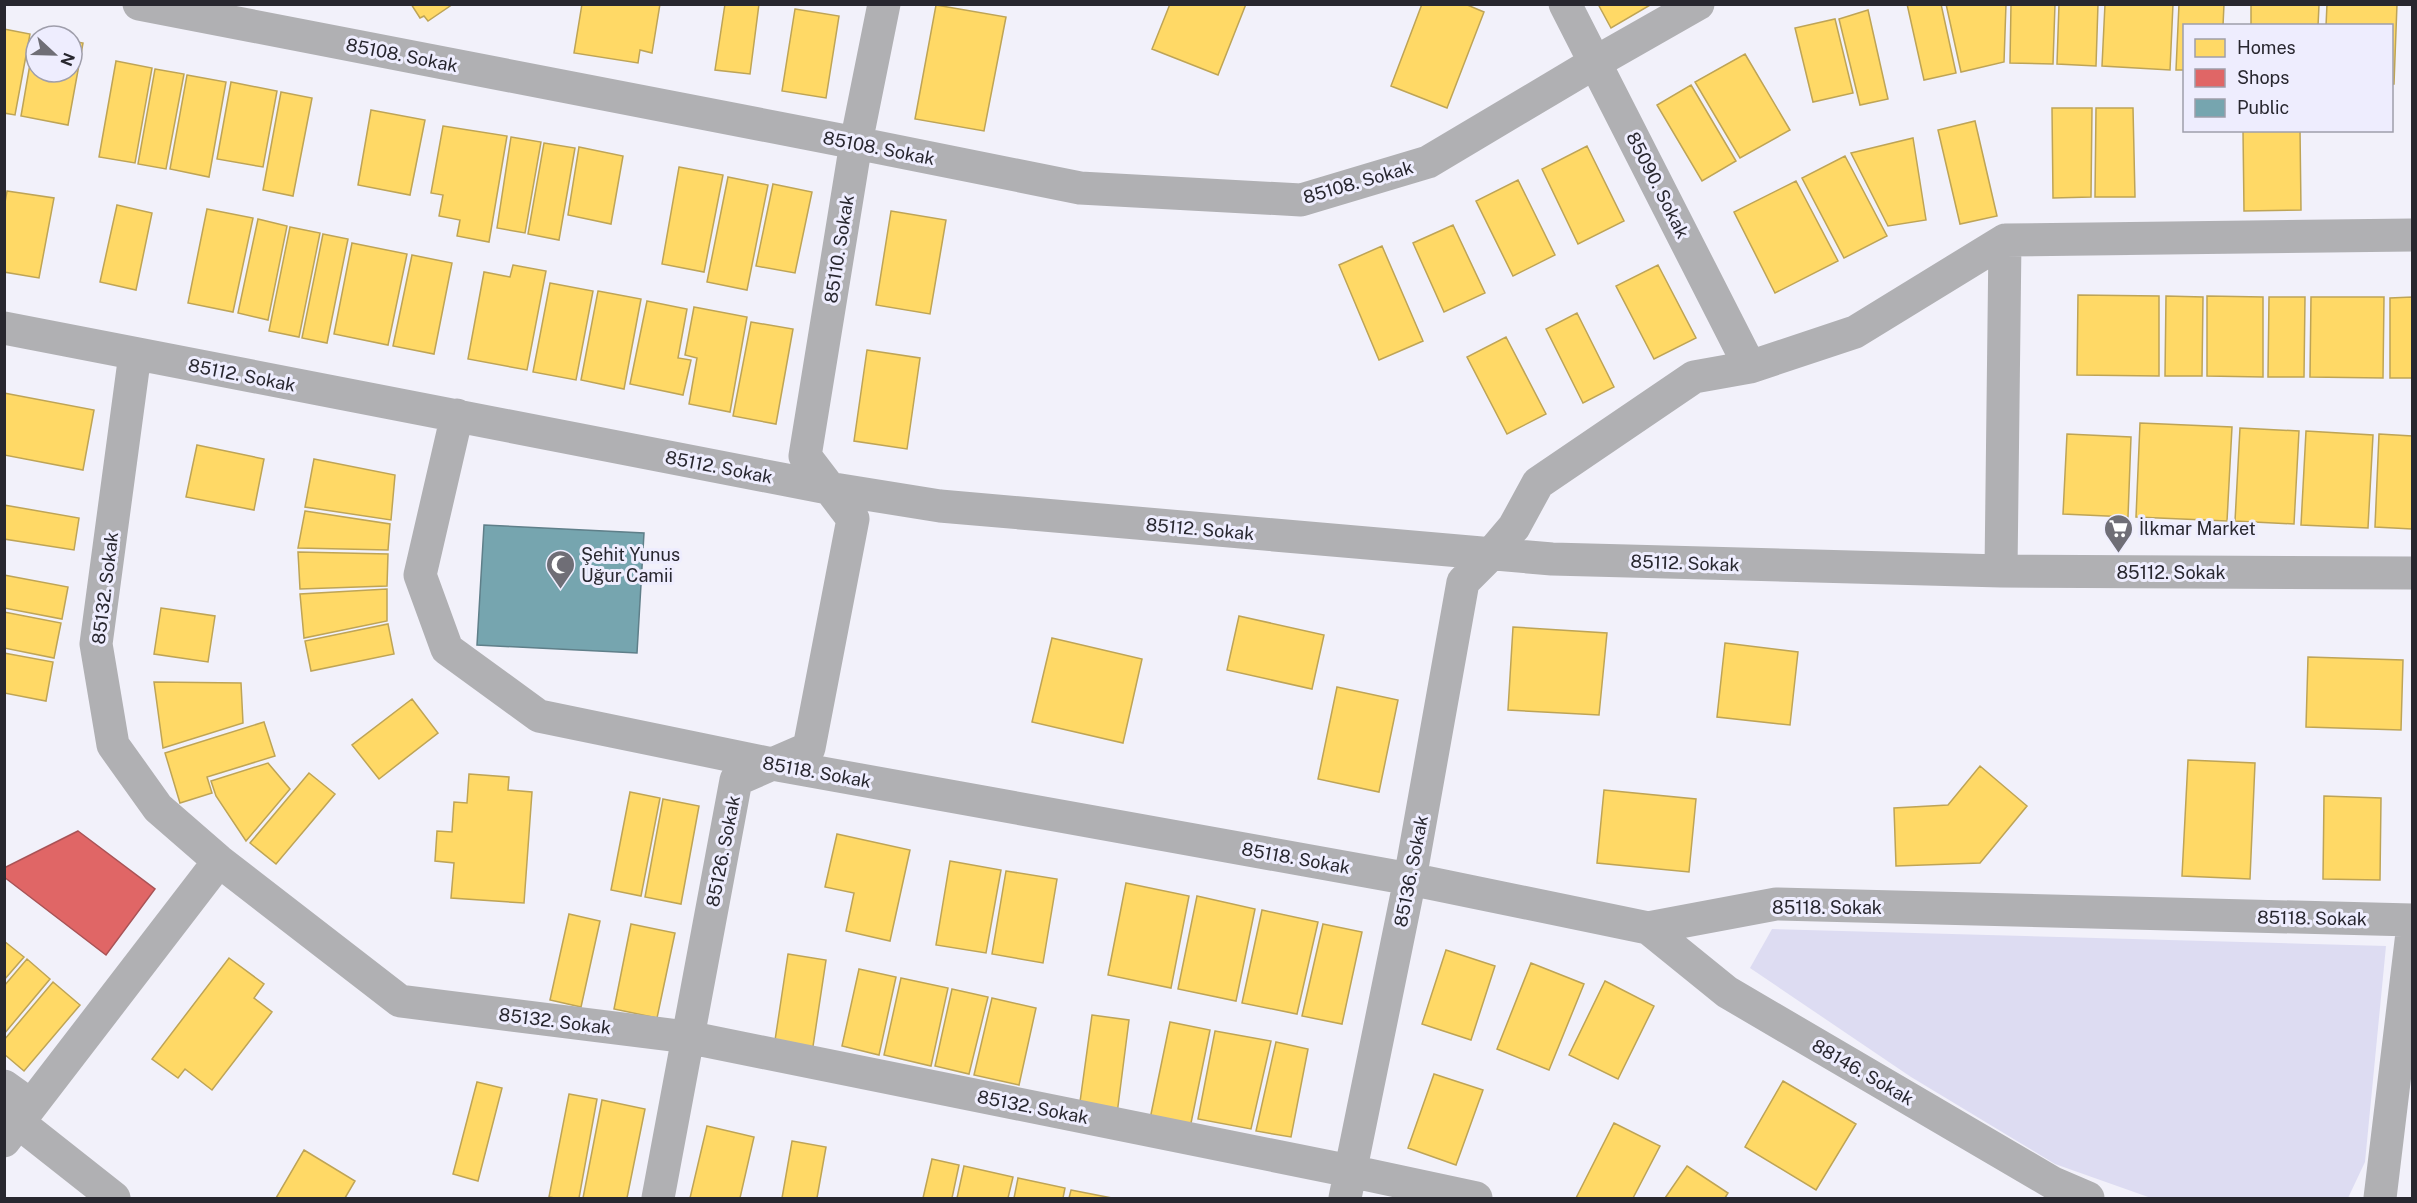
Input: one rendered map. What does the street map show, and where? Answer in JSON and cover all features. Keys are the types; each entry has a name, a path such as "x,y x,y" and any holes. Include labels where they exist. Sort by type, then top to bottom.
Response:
{"street":[{"name":"85108. Sokak","path":"139,4 1080,188 1301,200 1428,162 1698,4"},
{"name":"85110. Sokak","path":"828,488 805,456 856,143 884,4"},
{"name":"85090. Sokak","path":"1565,4 1750,367"},
{"path":"2001,571 2005,240 2412,235"},
{"name":"85136. Sokak","path":"1348,1185 1410,879 1463,582 1514,527 1538,483 1694,377 1750,367 1855,332 2005,240"},
{"name":"85112. Sokak","path":"4,328 828,488 940,506 1552,559 2001,571 2412,573"},
{"name":"85132. Sokak","path":"135,354 96,644 113,745 158,808 219,861 400,1001 687,1037 1348,1185 1476,1198"},
{"name":"85118. Sokak","path":"457,416 420,575 447,649 539,716 772,764 1410,879 1648,928 1776,904 2412,920"},
{"name":"85126. Sokak","path":"658,1198 736,780 809,748 853,519 828,488"},
{"path":"12,1132 219,861"},
{"name":"88146. Sokak","path":"1648,928 1727,992 2048,1191 2088,1198"},
{"path":"2380,1198 2412,933"},
{"path":"4,1086 18,1096 12,1132"},
{"path":"12,1132 114,1198"}],"shaded area":[{"path":"1772,929 2386,946 2365,1162 2348,1198 2151,1198 2055,1164 1911,1077 1750,968"}],"building: Homes":[{"path":"411,4 453,4 428,21 424,16 420,18"},
{"path":"582,4 660,4 652,53 640,50 638,63 574,53"},
{"path":"725,4 759,4 750,74 715,70"},
{"path":"1170,4 1246,4 1218,75 1152,49"},
{"path":"1422,4 1465,4 1484,12 1447,108 1391,86"},
{"path":"1598,4 1652,4 1611,28"},
{"path":"1907,4 1941,4 1956,73 1924,80"},
{"path":"1946,4 2006,4 2004,62 1961,72"},
{"path":"2011,4 2055,4 2053,64 2010,63"},
{"path":"2059,4 2098,4 2096,66 2057,64"},
{"path":"2105,4 2173,4 2170,70 2102,66"},
{"path":"2179,4 2224,4 2223,24 2183,24 2183,70 2176,70"},
{"path":"2251,4 2319,5 2318,24 2251,24"},
{"path":"2327,4 2397,4 2394,84 2393,24 2326,24"},
{"path":"936,5 1006,17 984,131 915,119"},
{"path":"795,9 839,16 826,98 782,91"},
{"path":"1868,10 1888,99 1860,105 1839,19"},
{"path":"1835,19 1853,93 1813,102 1795,28"},
{"path":"4,29 24,33 24,66 15,115 4,113"},
{"path":"1745,54 1790,130 1740,158 1695,82"},
{"path":"116,61 152,68 135,163 99,157"},
{"path":"155,69 184,74 166,169 138,164"},
{"path":"187,75 226,82 209,177 170,169"},
{"path":"231,82 277,91 263,167 217,159"},
{"path":"27,84 76,84 68,125 21,116"},
{"path":"1691,85 1736,161 1702,181 1657,105"},
{"path":"281,92 312,98 293,196 263,190"},
{"path":"2052,108 2092,108 2091,197 2053,198"},
{"path":"2096,108 2133,108 2135,197 2095,197"},
{"path":"371,110 425,120 410,195 358,185"},
{"path":"1975,121 1997,216 1960,224 1938,130"},
{"path":"443,126 507,136 489,242 457,236 460,220 439,216 443,195 431,193"},
{"path":"2243,132 2300,132 2301,210 2244,211"},
{"path":"511,137 541,142 525,233 497,228"},
{"path":"1913,138 1926,220 1888,226 1851,153"},
{"path":"544,143 575,148 559,240 528,234"},
{"path":"1587,146 1624,221 1578,244 1542,169"},
{"path":"579,147 623,156 611,224 568,215"},
{"path":"1845,156 1887,236 1844,258 1802,178"},
{"path":"679,167 723,175 704,272 662,264"},
{"path":"728,177 768,185 747,290 707,282"},
{"path":"1518,180 1555,255 1513,276 1476,201"},
{"path":"1796,181 1838,261 1775,293 1734,212"},
{"path":"773,184 812,192 795,273 756,266"},
{"path":"7,191 54,198 39,278 4,272 4,208"},
{"path":"117,205 152,213 136,290 100,282"},
{"path":"207,209 253,218 233,312 188,303"},
{"path":"891,211 946,220 930,314 876,305"},
{"path":"258,219 287,226 268,320 238,313"},
{"path":"1453,225 1485,293 1444,312 1413,243"},
{"path":"290,227 320,233 299,337 269,331"},
{"path":"323,234 348,239 327,343 302,338"},
{"path":"352,243 407,254 388,345 334,334"},
{"path":"1382,246 1423,341 1379,360 1339,265"},
{"path":"412,255 452,263 434,354 393,346"},
{"path":"513,265 546,271 527,370 468,359 484,272 510,277"},
{"path":"1658,265 1696,338 1654,359 1616,286"},
{"path":"550,283 593,291 576,380 533,372"},
{"path":"598,291 641,299 624,389 581,380"},
{"path":"2078,295 2159,296 2159,376 2077,375"},
{"path":"2166,296 2203,297 2202,376 2165,376"},
{"path":"2207,296 2263,297 2263,377 2207,376"},
{"path":"2269,297 2305,297 2304,377 2268,377"},
{"path":"2311,297 2384,297 2383,378 2310,377"},
{"path":"2412,297 2412,378 2390,378 2390,298"},
{"path":"647,301 687,309 678,358 691,360 683,395 630,384"},
{"path":"694,307 747,317 730,412 689,404 697,358 685,355"},
{"path":"1577,313 1614,387 1583,403 1546,329"},
{"path":"751,322 793,329 776,424 733,416"},
{"path":"1506,337 1546,414 1507,434 1467,357"},
{"path":"867,350 920,358 907,449 854,441"},
{"path":"4,393 94,410 83,470 4,455"},
{"path":"2140,423 2232,427 2227,521 2136,517"},
{"path":"2240,428 2299,431 2294,524 2235,521"},
{"path":"2306,431 2373,435 2368,528 2301,525"},
{"path":"2067,434 2131,437 2128,517 2063,514"},
{"path":"2379,434 2412,436 2412,529 2375,527"},
{"path":"197,445 264,459 254,510 186,497"},
{"path":"314,459 395,475 391,520 305,507"},
{"path":"4,505 79,518 74,550 4,539"},
{"path":"305,511 390,524 388,550 298,548"},
{"path":"298,552 388,554 387,586 300,589"},
{"path":"4,575 68,587 62,619 4,608"},
{"path":"387,589 387,621 304,638 300,594"},
{"path":"161,608 215,616 208,662 154,654"},
{"path":"4,612 61,623 54,658 4,648"},
{"path":"1239,616 1324,635 1312,689 1227,670"},
{"path":"388,624 394,654 311,671 305,641"},
{"path":"1513,627 1607,633 1599,715 1508,710"},
{"path":"1052,638 1142,659 1123,743 1032,722"},
{"path":"1725,643 1798,652 1790,725 1717,717"},
{"path":"4,653 53,662 46,701 4,693"},
{"path":"2308,657 2403,660 2401,730 2306,727"},
{"path":"154,682 241,683 243,723 163,748"},
{"path":"1337,687 1398,700 1379,792 1318,779"},
{"path":"412,699 438,733 379,779 352,745"},
{"path":"264,722 275,756 207,777 212,793 180,803 165,753"},
{"path":"2188,760 2255,763 2250,879 2182,876"},
{"path":"268,763 290,789 246,841 216,796 211,781"},
{"path":"1980,766 2027,806 1980,863 1896,866 1894,808 1948,805"},
{"path":"309,773 335,794 276,864 250,843"},
{"path":"469,774 509,777 508,790 532,792 524,903 451,898 454,863 435,861 437,831 452,832 454,802 467,803"},
{"path":"1604,790 1696,799 1689,872 1597,863"},
{"path":"630,792 660,798 641,896 611,890"},
{"path":"2324,796 2381,798 2380,880 2323,879"},
{"path":"663,799 699,806 681,904 645,897"},
{"path":"837,834 910,850 890,941 846,931 854,893 825,887"},
{"path":"950,861 1001,870 986,953 936,945"},
{"path":"1006,871 1057,879 1043,963 992,954"},
{"path":"1126,883 1189,896 1171,988 1108,975"},
{"path":"1197,896 1255,909 1236,1001 1178,989"},
{"path":"1262,910 1318,922 1297,1014 1242,1003"},
{"path":"569,914 600,921 581,1007 550,1000"},
{"path":"631,924 675,933 657,1018 614,1009"},
{"path":"1323,924 1362,932 1342,1024 1302,1016"},
{"path":"4,941 24,957 4,980"},
{"path":"1446,950 1495,966 1471,1040 1422,1024"},
{"path":"788,954 826,960 812,1053 774,1047"},
{"path":"229,958 264,984 254,998 272,1012 212,1090 185,1069 178,1078 152,1059"},
{"path":"27,959 50,979 4,1034 4,986"},
{"path":"1531,963 1584,984 1549,1070 1497,1049"},
{"path":"859,969 896,977 879,1055 842,1046"},
{"path":"901,978 948,988 931,1066 884,1055"},
{"path":"1605,981 1654,1006 1618,1079 1569,1055"},
{"path":"53,982 80,1005 24,1071 4,1054 4,1040"},
{"path":"952,989 988,997 969,1074 935,1066"},
{"path":"992,998 1036,1008 1019,1085 974,1075"},
{"path":"1092,1015 1129,1020 1117,1114 1079,1109"},
{"path":"1170,1022 1210,1030 1190,1128 1150,1119"},
{"path":"1215,1031 1271,1041 1251,1129 1198,1119"},
{"path":"1276,1042 1308,1049 1291,1137 1256,1131"},
{"path":"1434,1074 1483,1090 1456,1165 1408,1148"},
{"path":"1783,1081 1856,1124 1816,1190 1745,1147"},
{"path":"477,1082 502,1088 478,1181 453,1174"},
{"path":"569,1094 597,1099 579,1198 555,1198 549,1197"},
{"path":"602,1100 645,1109 627,1198 583,1198"},
{"path":"1614,1123 1660,1146 1633,1198 1576,1198"},
{"path":"707,1126 754,1137 740,1198 690,1198"},
{"path":"792,1141 826,1147 817,1198 782,1198"},
{"path":"304,1150 355,1181 345,1198 276,1198"},
{"path":"932,1159 959,1165 952,1198 923,1198"},
{"path":"964,1166 1013,1177 1008,1198 957,1198"},
{"path":"1687,1166 1728,1193 1725,1198 1665,1198"},
{"path":"1018,1178 1065,1188 1063,1198 1014,1198"},
{"path":"1071,1190 1112,1198 1069,1198"}],"building: Shops":[{"path":"78,831 155,889 106,955 4,877 4,868"}],"building: Public":[{"name":"Şehit Yunus Uğur Camii","path":"484,525 644,533 637,653 477,645"}],"place":[{"name":"İlkmar Market","path":"2118,554"},
{"name":"Şehit Yunus Uğur Camii","path":"560,590"}]}
